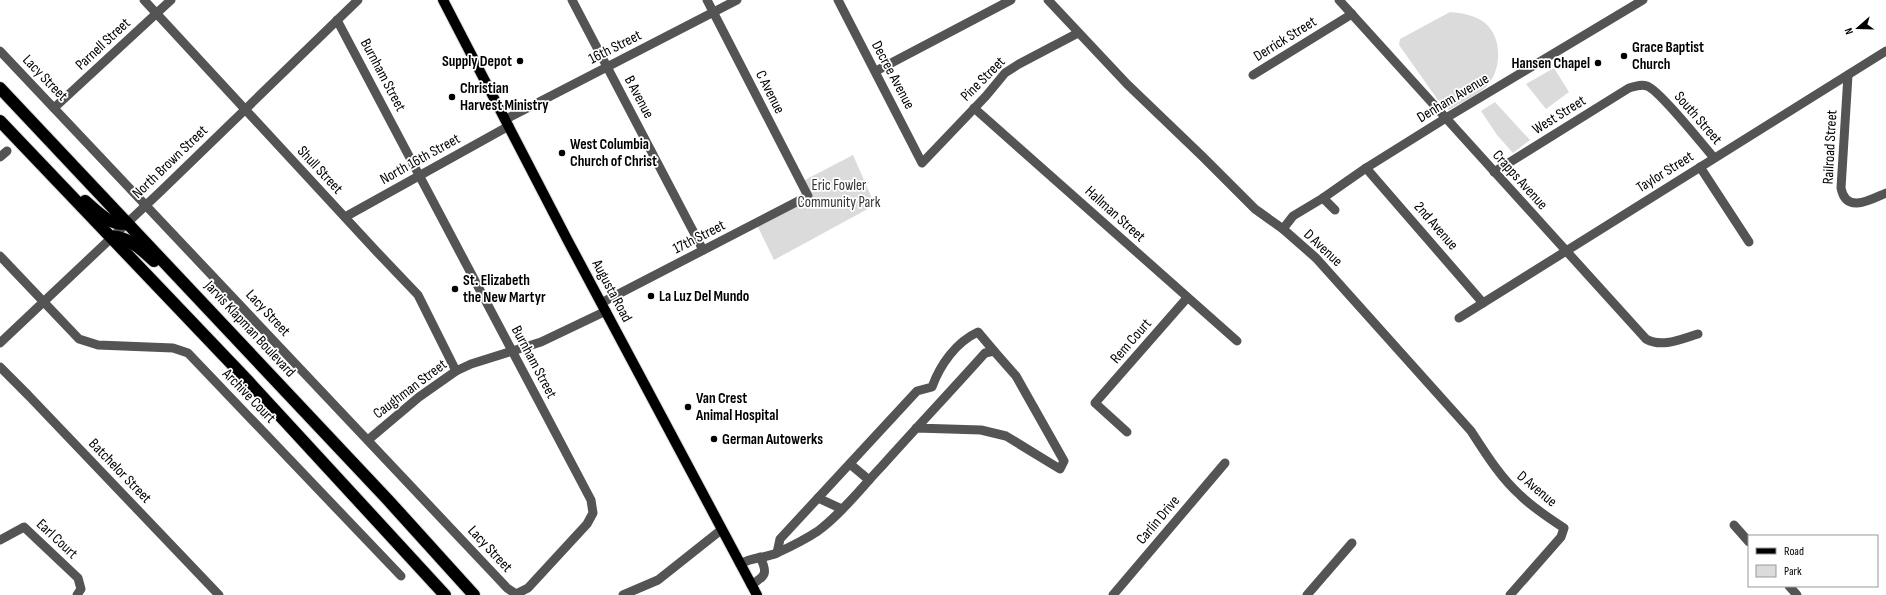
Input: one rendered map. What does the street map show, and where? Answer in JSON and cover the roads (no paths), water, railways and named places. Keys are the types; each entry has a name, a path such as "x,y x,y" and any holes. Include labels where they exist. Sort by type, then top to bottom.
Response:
{"highway":[{"name":"Jarvis Klapman Boulevard","path":"0,88 383,495 474,595"},
{"path":"0,121 248,381 445,595"},
{"path":"51,174 109,220 117,223 127,223"},
{"path":"111,238 121,238 134,245 198,298"}],"main road":[{"name":"Augusta Road","path":"443,0 756,595"}],"street":[{"name":"Shull Street","path":"144,0 418,295 456,371"},
{"name":"Parnell Street","path":"54,108 171,0"},
{"path":"344,0 350,7"},
{"name":"North Brown Street","path":"0,343 146,205 358,0"},
{"name":"B Avenue","path":"572,0 703,250"},
{"name":"C Avenue","path":"707,0 808,196"},
{"name":"16th Street","path":"508,123 607,67 737,0"},
{"name":"Decree Avenue","path":"838,0 922,163"},
{"path":"876,72 1011,0"},
{"name":"D Avenue","path":"1048,0 1078,33 1255,209 1283,229 1328,270 1471,431 1491,461 1511,486 1530,504 1564,528 1561,537 1510,595"},
{"name":"Crapps Avenue","path":"1339,0 1646,339 1651,342 1664,343 1698,334"},
{"name":"Denham Avenue","path":"1283,229 1293,216 1323,198 1366,168 1446,118 1644,0"},
{"name":"Derrick Street","path":"1252,75 1352,14"},
{"name":"Burnham Street","path":"337,20 593,506 593,513 587,524 528,588 516,594"},
{"name":"Pine Street","path":"922,163 1011,68 1078,33"},
{"name":"Lacy Street","path":"0,51 507,588 516,594"},
{"name":"Taylor Street","path":"1459,318 1886,51"},
{"name":"Railroad Street","path":"1848,75 1841,188 1842,196 1847,202 1853,204 1868,201 1886,193"},
{"name":"South Street","path":"1641,85 1649,87 1660,94 1714,158"},
{"name":"West Street","path":"1494,172 1630,88 1641,85"},
{"name":"Hallman Street","path":"974,108 1237,341"},
{"name":"North 16th Street","path":"344,217 420,175 508,123"},
{"path":"0,157 7,151"},
{"name":"South Street","path":"1700,166 1749,242"},
{"name":"2nd Avenue","path":"1366,168 1483,303"},
{"name":"17th Street","path":"604,307 703,250 808,196"},
{"path":"1323,198 1335,210"},
{"path":"0,256 44,301"},
{"name":"Rem Court","path":"1127,432 1095,403 1187,298"},
{"name":"Archive Court","path":"44,301 79,339 98,345 173,348 188,353 401,576"},
{"name":"Caughman Street","path":"368,440 419,397 456,371 471,364 545,341 604,307"},
{"path":"916,428 981,430 1006,436 1060,470 1064,461 1016,376 978,332 968,337 947,357 936,375 932,387"},
{"path":"740,564 748,559 777,553 816,532 842,510 985,353 994,351"},
{"name":"Batchelor Street","path":"0,367 219,595"},
{"path":"932,387 944,398"},
{"path":"777,553 780,539 917,391 932,387"},
{"name":"Carlin Drive","path":"1113,595 1225,463"},
{"path":"850,464 869,480"},
{"path":"818,498 842,510"},
{"path":"1734,525 1748,541"},
{"name":"Earl Court","path":"0,540 24,527 78,578 81,589 77,595"},
{"path":"623,595 658,580 722,530"},
{"path":"1307,595 1352,543"},
{"path":"751,585 763,577 765,573 765,566 760,557"},
{"path":"1790,587 1797,595"}],"place":[{"name":"Grace Baptist Church","path":"1624,56"},
{"name":"Supply Depot","path":"520,61"},
{"name":"Hansen Chapel","path":"1598,63"},
{"name":"Christian Harvest Ministry","path":"452,97"},
{"name":"West Columbia Church of Christ","path":"562,153"},
{"name":"St. Elizabeth the New Martyr","path":"455,289"},
{"name":"La Luz Del Mundo","path":"651,296"},
{"name":"Van Crest Animal Hospital","path":"688,407"},
{"name":"German Autowerks","path":"714,439"}],"park label":[{"name":"Eric Fowler Community Park","path":"839,194"}]}
